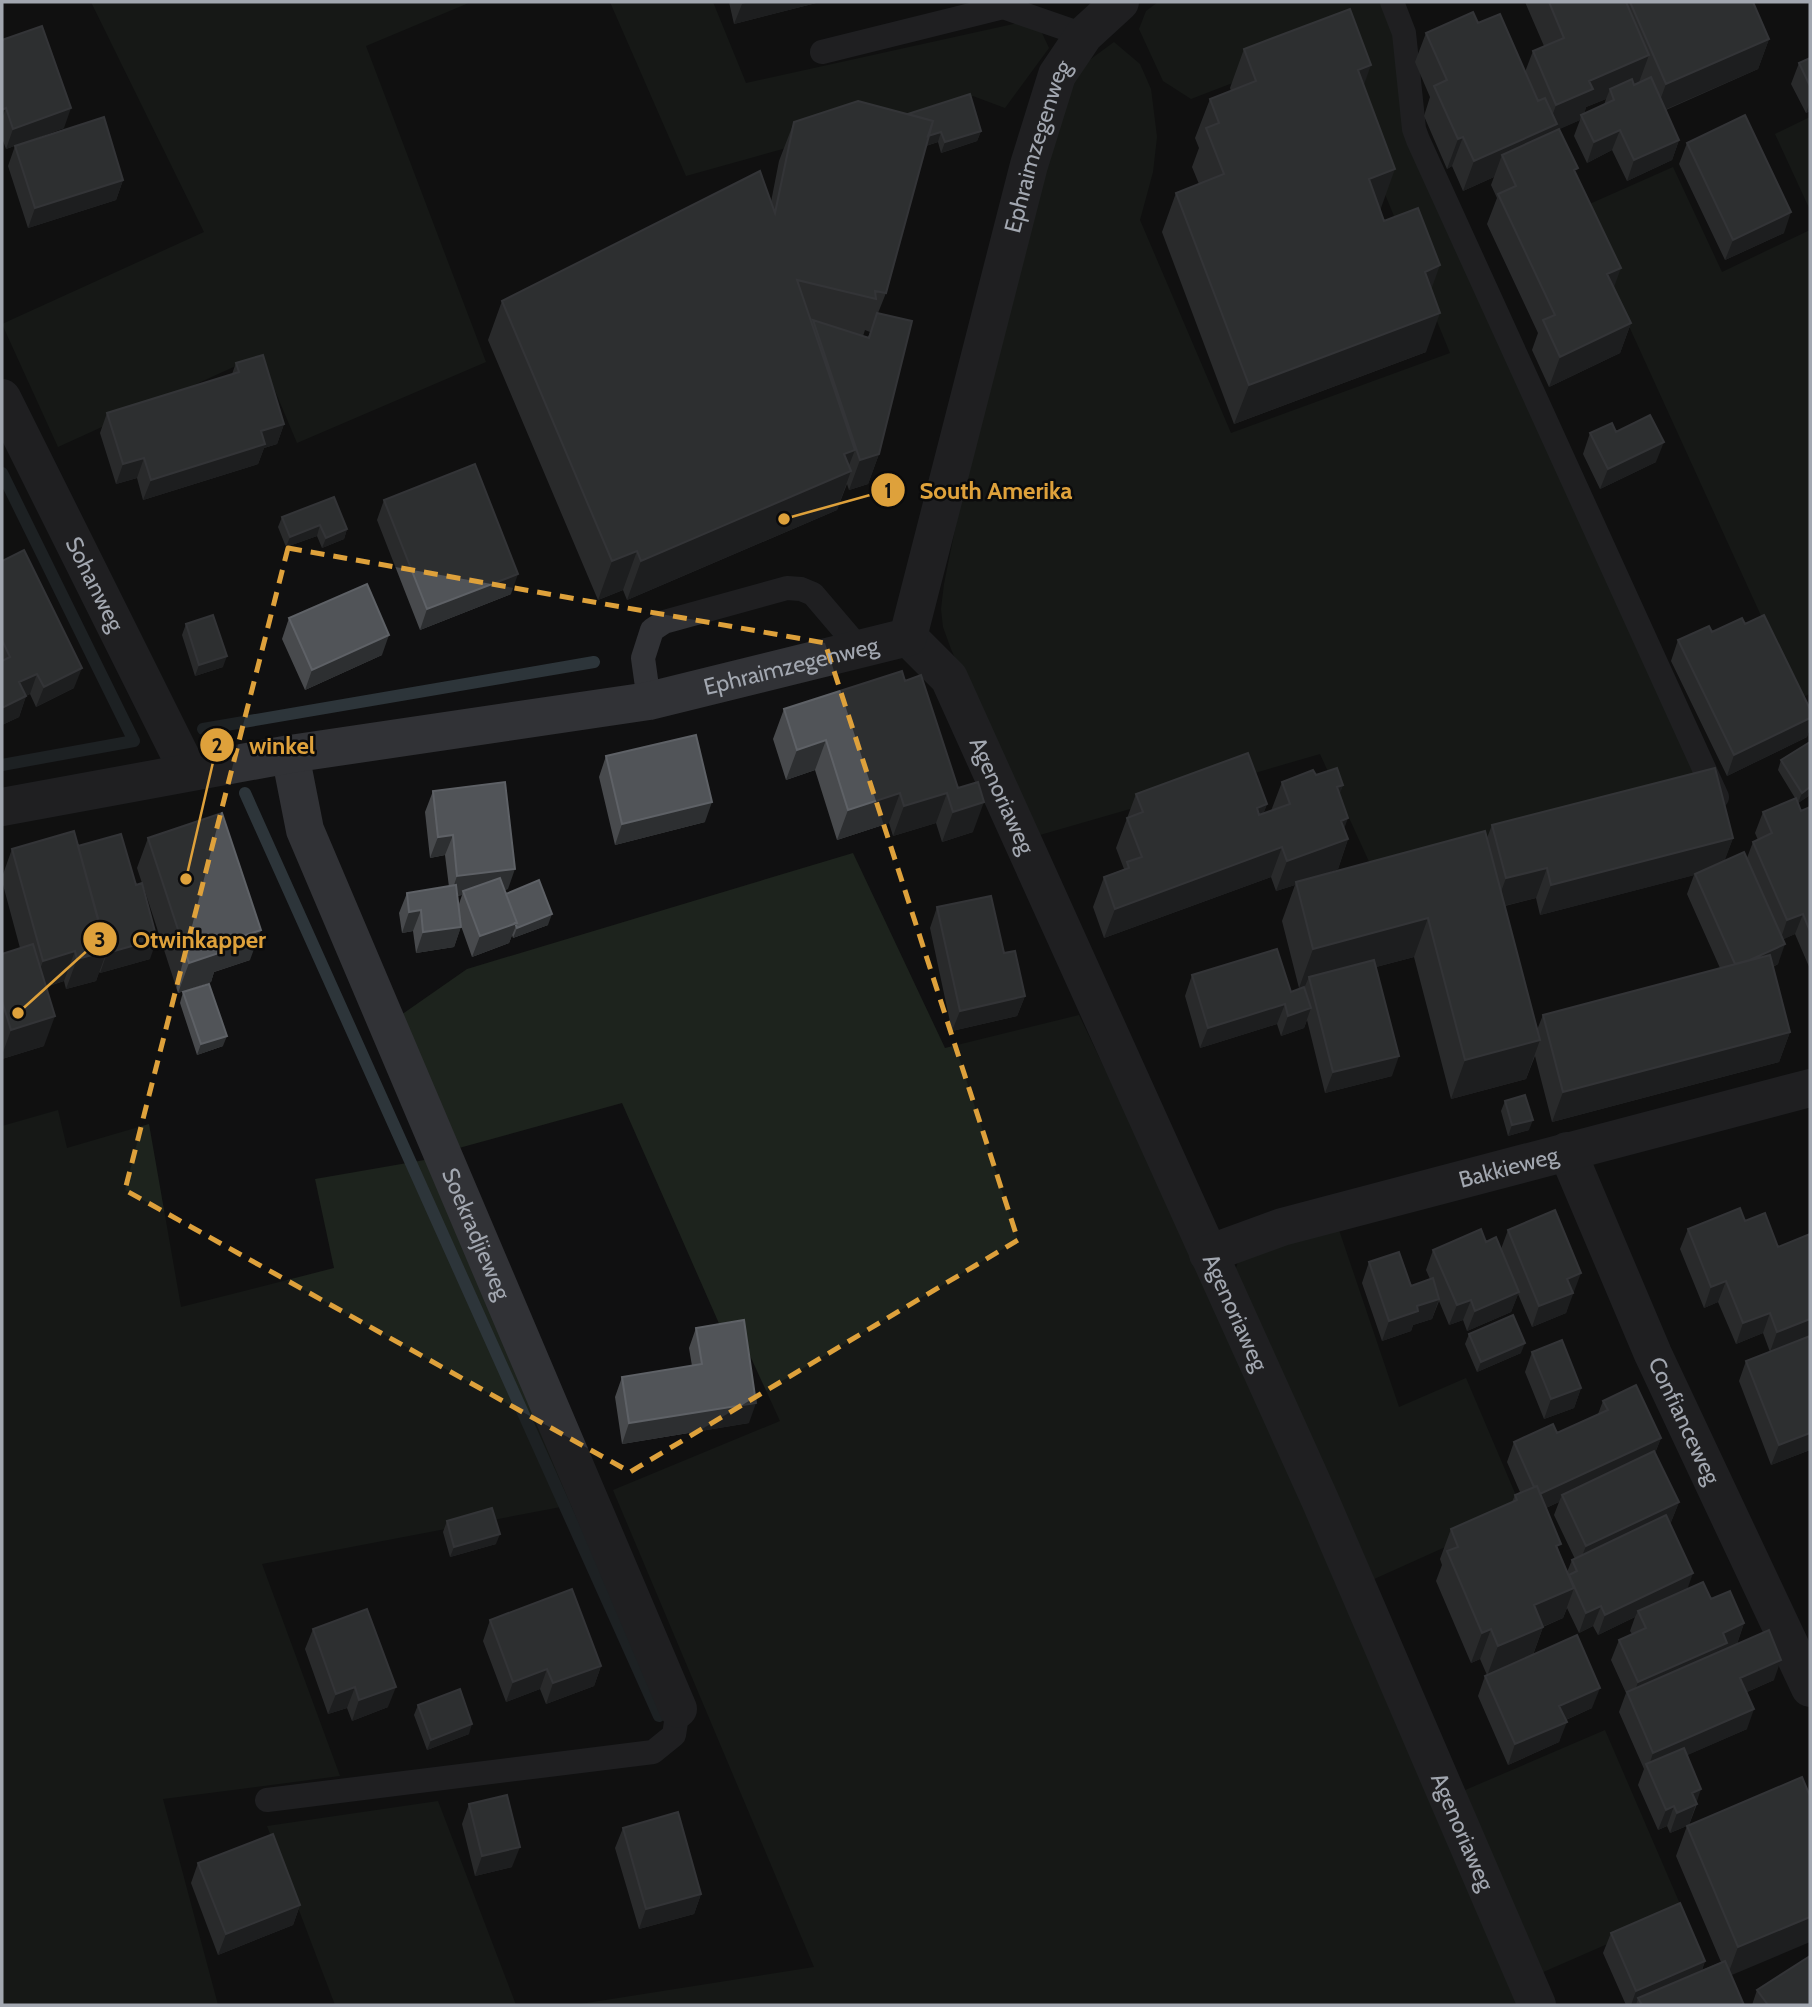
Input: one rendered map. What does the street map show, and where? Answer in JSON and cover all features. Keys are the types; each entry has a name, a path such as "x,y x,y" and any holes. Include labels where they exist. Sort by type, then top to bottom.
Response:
{"street":[{"name":"Ephraimzegenweg","path":"2,807 290,754 649,701 908,637 1029,165 1057,75 1084,35 1120,2"},
{"name":"Sohanweg","path":"2,398 188,771"},
{"name":"Agenoriaweg","path":"908,637 949,678 1320,1500 1537,2005"},
{"name":"Soekradjieweg","path":"290,754 305,830 678,1709"},
{"name":"Bakkieweg","path":"1208,1254 1282,1227 1810,1088"},
{"name":"Confianceweg","path":"1567,1151 1653,1354 1810,1688"}],"lane":[{"path":"1392,2 1404,33 1414,129 1418,140 1717,797"},
{"path":"822,52 1003,7 1084,35"},
{"path":"649,701 643,658 652,630 664,622 787,588 813,594 859,648"},
{"path":"267,1800 653,1752 674,1735 678,1709"}],"highlighted area":[{"path":"288,548 825,643 1018,1240 630,1472 125,1190"}],"shaded area":[{"path":"91,2 471,2 366,46 486,362 297,443 260,355 58,447 2,324 204,232"},
{"path":"610,2 713,2 746,83 1022,22 1042,33 1049,48 1005,108 973,96 686,176"},
{"path":"1158,2 1386,2 1399,47 1398,80 1710,786 1376,877 1320,754 1033,837 951,649 943,627 941,609 961,500 1065,97 1084,64 1114,42 1140,64 1151,89 1157,137 1153,172 1140,220 1231,433 1450,353 1351,111 1339,42 1191,99 1163,81 1139,29 1146,11"},
{"path":"1810,117 1810,210 1775,134"},
{"path":"1673,167 1722,272 1810,230 1810,694 1799,699 1576,210"},
{"path":"853,853 945,1048 1079,1015 1195,1258 1520,2005 574,2005 814,1967 613,1490 780,1421 735,1323 721,1328 622,1103 459,1148 401,1015 467,969"},
{"path":"58,1110 67,1148 149,1124 181,1307 334,1268 315,1179 436,1158 587,1502 262,1564 340,1776 163,1799 218,2005 2,2005 2,1126"},
{"path":"1339,1230 1399,1407 1466,1378 1523,1512 1372,1580 1235,1271 1238,1262 1249,1253"},
{"path":"1605,1730 1683,1911 1541,1973 1463,1791"},
{"path":"438,1801 516,2005 335,2005 267,1826"}],"building":[{"path":"1549,2 1626,2 1649,55 1589,81 1593,89 1556,105 1533,51 1564,38"},
{"path":"1630,2 1753,2 1769,39 1666,84"},
{"path":"1350,9 1371,65 1358,70 1395,169 1369,179 1384,221 1418,208 1440,265 1425,272 1440,313 1249,385 1176,193 1224,174 1206,128 1219,123 1210,99 1256,81 1244,49"},
{"path":"1473,12 1478,23 1500,14 1538,101 1545,98 1557,124 1474,161 1463,137 1458,139 1434,86 1447,80 1426,33"},
{"path":"42,26 71,108 13,129 6,108 2,110 2,40"},
{"path":"1810,58 1810,86 1799,63"},
{"path":"1651,77 1679,140 1634,160 1620,130 1594,142 1581,115 1614,100 1610,89 1632,79 1634,85"},
{"path":"970,94 981,131 945,142 941,132 928,136 933,121 908,114"},
{"path":"858,101 933,121 886,293 875,291 876,299 797,280 855,450 844,454 851,471 641,561 637,551 612,561 502,301 760,171 775,213 794,122"},
{"path":"1745,115 1791,212 1733,240 1687,143"},
{"path":"104,117 123,180 35,208 15,146"},
{"path":"1559,129 1578,168 1574,170 1621,268 1607,274 1631,323 1560,357 1543,320 1555,315 1498,194 1516,186 1502,155"},
{"path":"877,313 912,321 879,454 860,460 813,320 869,338"},
{"path":"263,355 284,424 261,431 265,444 151,480 144,458 123,464 107,413 239,372 236,363"},
{"path":"1650,415 1664,442 1608,469 1590,433 1612,423 1616,432"},
{"path":"475,464 518,574 427,609 384,500"},
{"path":"334,497 347,529 326,538 320,525 290,537 282,517"},
{"path":"24,550 82,668 44,687 37,674 19,682 26,696 2,708 2,661 10,657 2,640 2,561"},
{"path":"367,584 389,635 312,670 289,618"},
{"path":"213,615 227,656 199,665 186,624"},
{"path":"1764,615 1810,709 1810,718 1734,755 1678,640 1709,626 1712,632 1742,618 1745,624"},
{"path":"902,671 905,681 921,675 958,788 978,782 984,802 953,812 947,793 904,806 900,793 848,810 826,740 797,750 784,709"},
{"path":"696,735 712,802 622,824 606,756"},
{"path":"1810,742 1810,787 1802,793 1781,760"},
{"path":"1248,753 1267,804 1257,808 1259,815 1290,804 1282,782 1313,770 1316,775 1337,768 1343,785 1337,787 1348,818 1341,821 1348,839 1287,861 1282,847 1115,909 1104,877 1129,868 1127,862 1142,857 1127,818 1143,812 1136,794"},
{"path":"1715,768 1733,838 1551,885 1547,868 1506,878 1492,825"},
{"path":"505,782 515,869 457,876 453,835 438,837 433,791"},
{"path":"1796,798 1801,811 1810,807 1810,931 1803,914 1787,920 1753,842 1772,833 1763,812"},
{"path":"222,813 261,930 219,944 222,952 189,963 148,838"},
{"path":"74,831 107,951 77,959 75,951 43,961 12,849"},
{"path":"1485,831 1540,1040 1465,1060 1428,918 1313,949 1296,882"},
{"path":"121,834 136,885 142,883 157,939 107,953 78,846"},
{"path":"1744,852 1785,944 1735,964 1695,874"},
{"path":"500,878 517,923 480,936 463,891"},
{"path":"539,880 552,914 517,928 506,894"},
{"path":"456,885 461,927 423,932 421,910 409,912 407,893"},
{"path":"991,896 1004,953 1015,951 1025,996 960,1011 937,907"},
{"path":"33,944 55,1016 11,1030 2,1001 2,954"},
{"path":"1277,949 1291,992 1304,987 1311,1008 1288,1016 1285,1004 1208,1028 1192,975"},
{"path":"1770,955 1790,1032 1563,1092 1543,1015"},
{"path":"1374,960 1399,1056 1333,1072 1309,977"},
{"path":"209,984 227,1036 201,1044 183,992"},
{"path":"1525,1095 1533,1120 1512,1125 1505,1101"},
{"path":"1740,1208 1745,1221 1765,1213 1778,1247 1810,1234 1810,1319 1777,1332 1770,1313 1743,1323 1726,1281 1711,1287 1688,1229"},
{"path":"1555,1210 1581,1273 1567,1279 1573,1293 1539,1306 1508,1230"},
{"path":"1481,1229 1486,1242 1496,1237 1519,1292 1475,1311 1471,1300 1457,1305 1433,1250"},
{"path":"1399,1252 1411,1286 1433,1278 1439,1299 1417,1306 1418,1311 1389,1321 1369,1262"},
{"path":"1513,1315 1525,1343 1481,1362 1469,1334"},
{"path":"744,1320 756,1403 629,1423 622,1377 702,1364 696,1328"},
{"path":"1810,1336 1810,1433 1779,1445 1746,1361"},
{"path":"1562,1340 1581,1388 1551,1399 1532,1352"},
{"path":"1636,1385 1661,1438 1540,1494 1537,1486 1534,1487 1514,1442 1553,1424 1557,1433 1608,1410 1603,1401"},
{"path":"1654,1451 1679,1502 1586,1546 1562,1495"},
{"path":"1537,1486 1561,1544 1556,1546 1574,1588 1534,1605 1543,1627 1498,1646 1491,1629 1482,1633 1447,1551 1458,1547 1451,1529 1517,1500 1515,1495"},
{"path":"492,1508 500,1534 454,1547 447,1521"},
{"path":"1666,1515 1693,1573 1605,1615 1601,1606 1586,1613 1569,1575 1577,1571 1572,1560"},
{"path":"1703,1582 1711,1599 1730,1591 1744,1623 1723,1633 1727,1643 1638,1682 1619,1640 1646,1628 1638,1611"},
{"path":"572,1589 601,1666 553,1683 547,1669 513,1682 490,1620"},
{"path":"367,1609 396,1687 359,1700 355,1687 336,1694 313,1629"},
{"path":"1769,1630 1781,1660 1740,1678 1754,1709 1653,1753 1627,1692"},
{"path":"1577,1635 1600,1688 1559,1706 1567,1722 1515,1744 1485,1676"},
{"path":"460,1689 472,1724 431,1740 418,1705"},
{"path":"1684,1748 1701,1789 1692,1793 1697,1804 1677,1813 1674,1806 1666,1810 1646,1764"},
{"path":"1802,1777 1810,1796 1810,1917 1738,1947 1687,1826"},
{"path":"507,1795 520,1847 482,1856 469,1804"},
{"path":"678,1812 701,1894 646,1909 623,1828"},
{"path":"273,1834 300,1905 226,1934 198,1863"},
{"path":"1680,1903 1705,1961 1636,1991 1611,1933"},
{"path":"1810,1956 1810,2005 1768,2005 1757,1990"},
{"path":"1725,1961 1744,2005 1642,2005 1638,1998"}],"waterway":[{"path":"2,473 134,741 2,765"},
{"path":"203,729 594,662"},
{"path":"245,793 659,1716"}],"place":[{"name":"South Amerika","path":"784,519"},
{"name":"winkel","path":"186,879"},
{"name":"Otwinkapper","path":"18,1013"}]}
